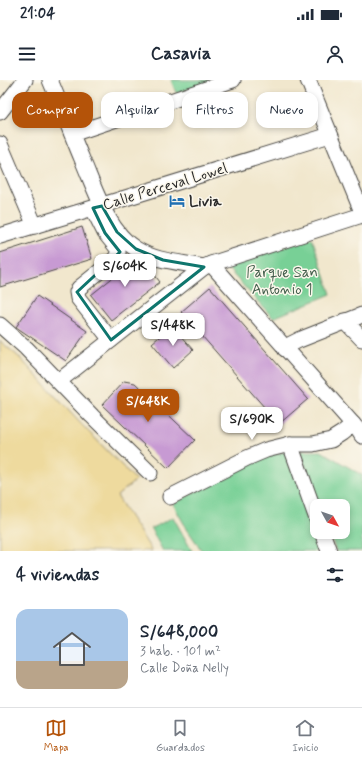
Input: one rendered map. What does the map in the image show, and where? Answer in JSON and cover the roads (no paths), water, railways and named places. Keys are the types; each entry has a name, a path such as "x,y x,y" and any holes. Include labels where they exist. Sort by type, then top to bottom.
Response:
{"street":[{"path":"0,112 25,80"},
{"path":"50,80 72,134 105,233 118,249 118,254 115,259 77,292 78,298 111,340"},
{"path":"72,134 233,80"},
{"path":"59,381 207,266 362,213 308,80"},
{"name":"Calle Perceval Lowel","path":"0,236 330,135"},
{"path":"0,144 3,162 35,226"},
{"path":"97,207 117,232 136,249 151,257 163,260 207,266 285,349 353,424 362,436"},
{"path":"285,349 299,340 362,315"},
{"path":"345,321 362,339"},
{"path":"0,325 26,348 150,473"},
{"path":"170,497 266,450 290,444 314,444 331,440 353,424"},
{"path":"290,444 310,500"},
{"path":"325,539 329,551"}],"place":[{"name":"Livia","path":"177,201"}],"park label":[{"name":"Parque San Antonio 1","path":"282,280"}]}
